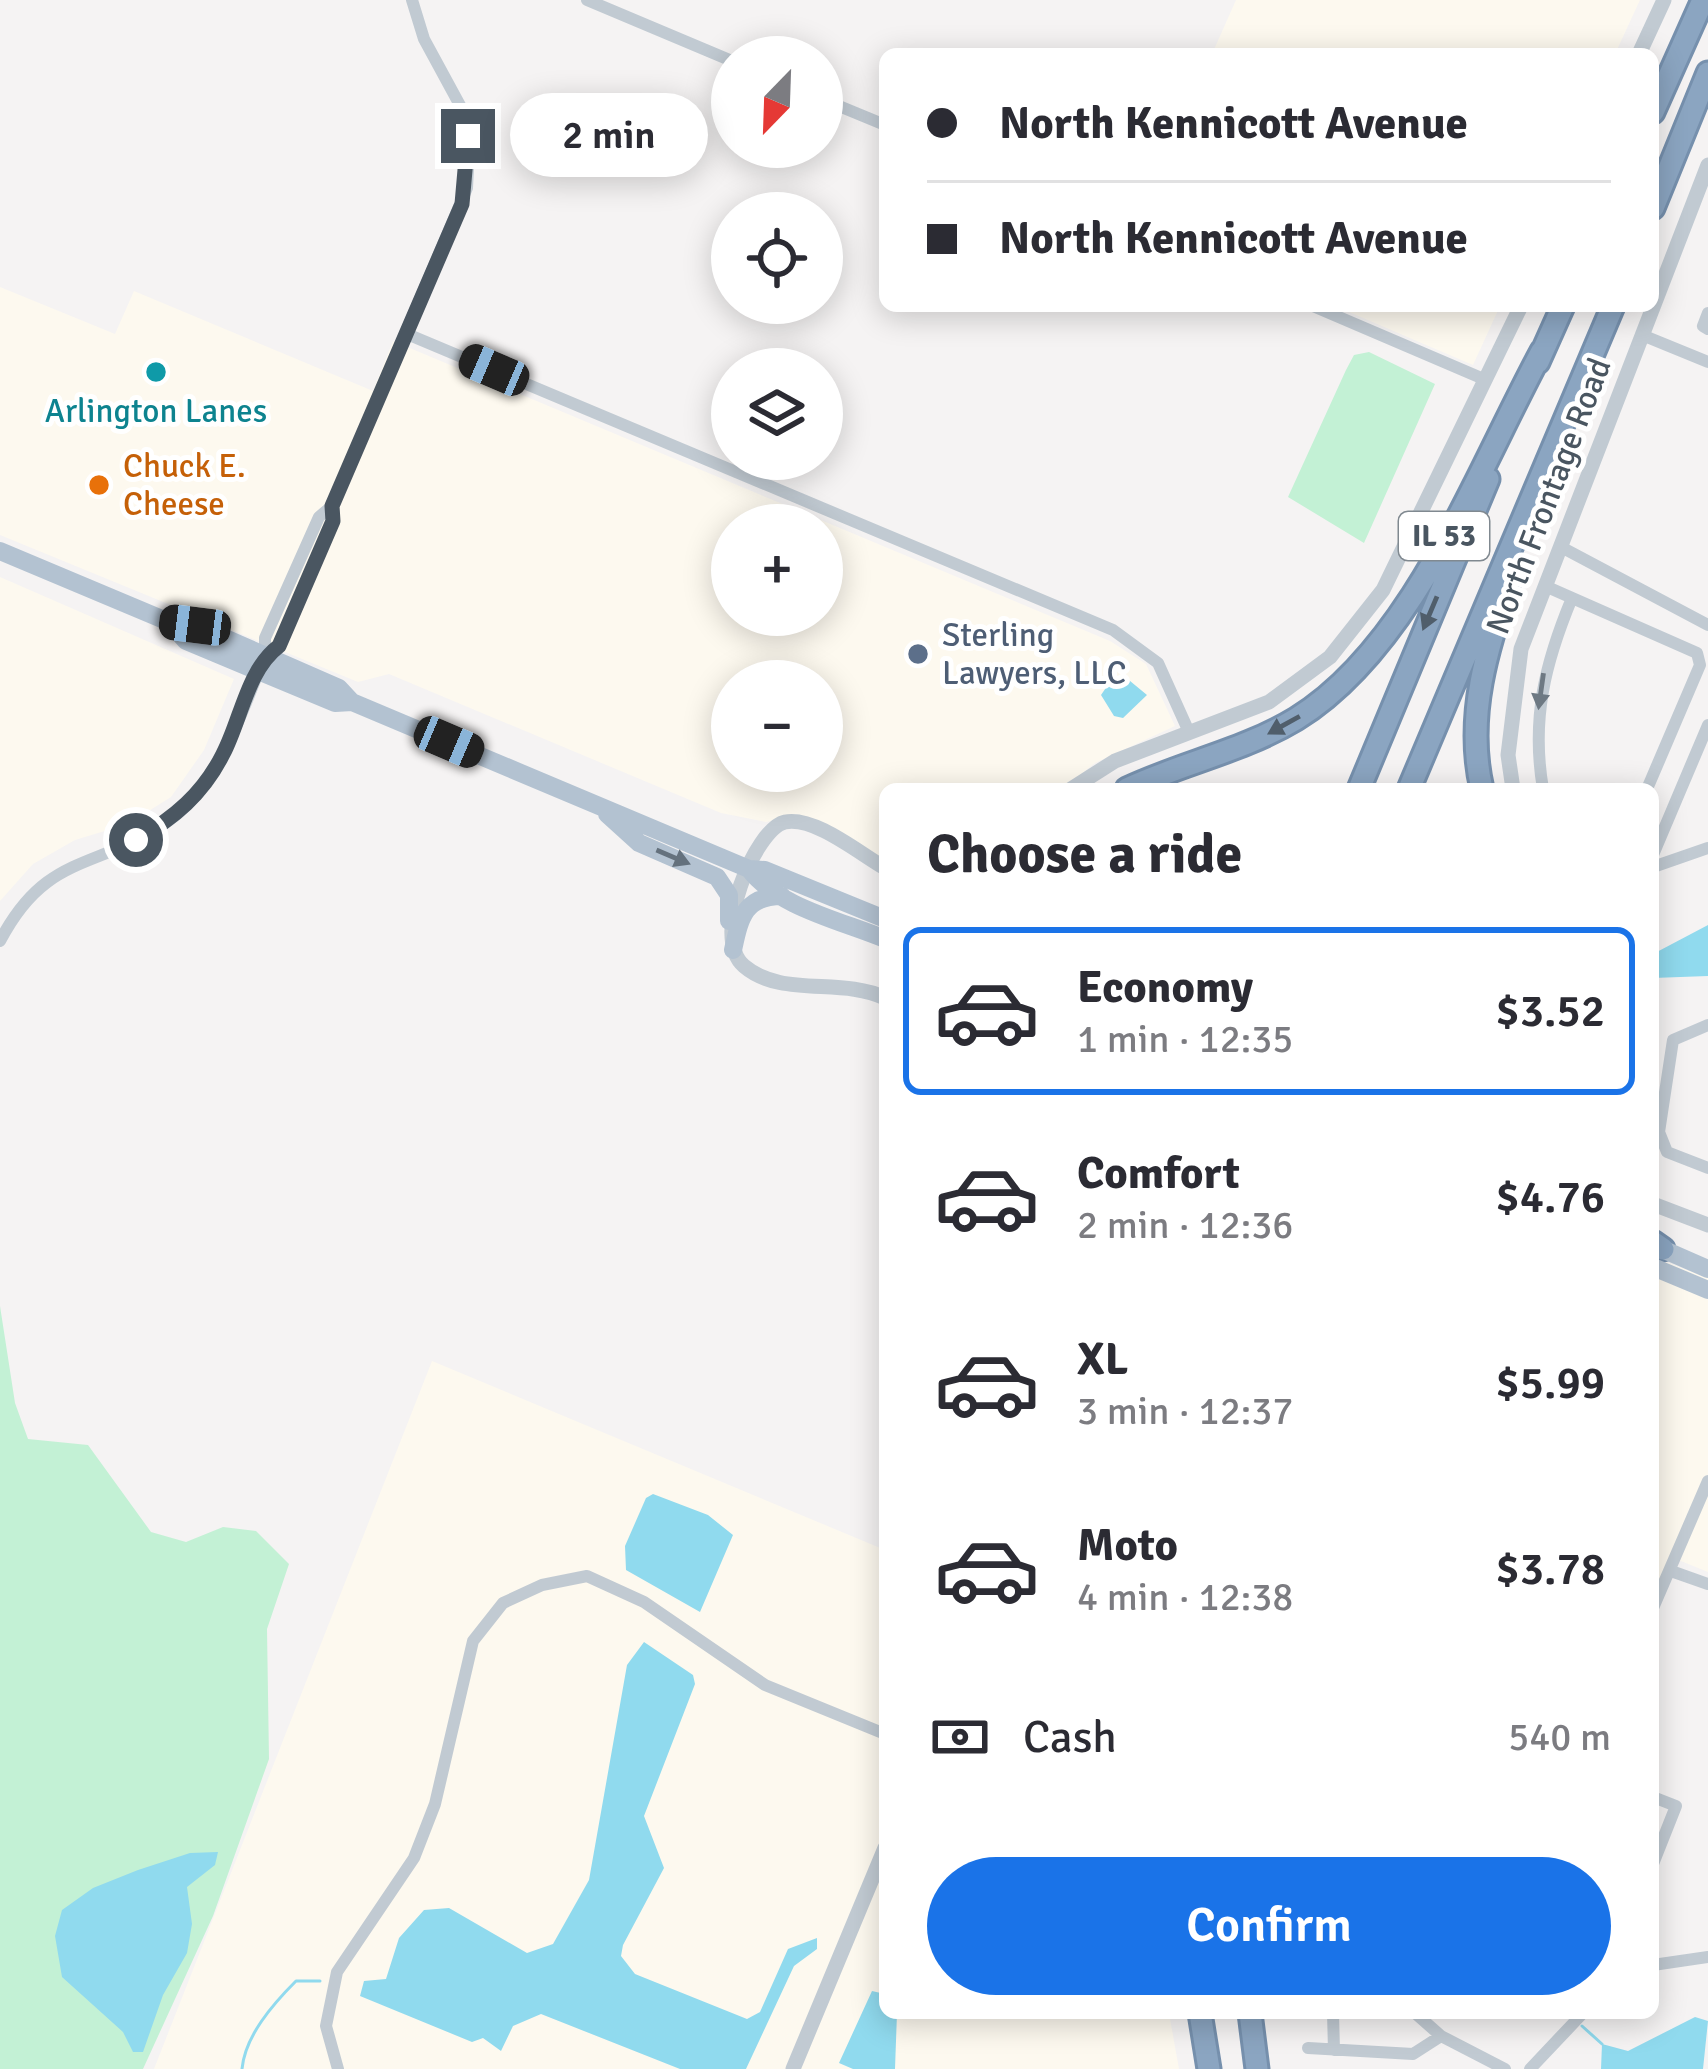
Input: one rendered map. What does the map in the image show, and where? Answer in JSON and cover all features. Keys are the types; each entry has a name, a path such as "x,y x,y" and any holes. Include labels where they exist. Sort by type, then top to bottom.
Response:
{"highway":[{"path":"1659,99 1703,0"},
{"path":"1659,193 1708,73"},
{"name":"IL 53","path":"1142,783 1275,730 1360,670 1399,620 1560,312"},
{"name":"IL 53","path":"1481,783 1476,742 1480,680 1564,424 1610,312"},
{"path":"1362,783 1542,351"},
{"path":"1412,783 1564,424"},
{"path":"1201,2019 1209,2069"},
{"path":"1251,2019 1257,2069"}],"main road":[{"path":"0,551 169,622 186,641 262,664 335,704 352,702 749,869 766,870 879,917"},
{"path":"594,803 639,843 717,877 729,895 729,921"},
{"path":"749,869 760,884 782,896 879,936"},
{"path":"733,950 742,911 756,898 782,896"},
{"path":"1659,1251 1708,1269"},
{"path":"1659,1252 1708,1290"}],"street":[{"path":"0,941 31,893 61,869 136,840 194,799 224,754 262,664 279,646 333,521 332,506 462,204 469,159 462,109 424,39 412,0"},
{"path":"586,0 711,52"},
{"path":"1642,48 1664,0"},
{"path":"843,108 879,123"},
{"name":"North Frontage Road","path":"1659,291 1708,165"},
{"path":"1327,312 1486,380"},
{"path":"1079,783 1099,769 1269,702 1310,676 1349,637 1383,590 1518,312"},
{"name":"North Frontage Road","path":"1513,783 1508,755 1511,704 1521,649 1651,312"},
{"path":"1708,314 1702,326 1708,329"},
{"path":"407,334 1113,630 1158,663 1189,731"},
{"path":"1642,335 1708,362"},
{"path":"1561,547 1621,574 1708,625"},
{"path":"1545,586 1697,653 1700,665 1650,783"},
{"path":"1542,783 1537,751 1539,701 1546,662 1572,598"},
{"path":"1659,841 1708,724"},
{"path":"879,865 797,822 771,830 749,869 729,921 733,950 761,978 853,986 879,996"},
{"path":"1659,865 1708,848"},
{"path":"1708,1025 1673,1040 1659,1132 1667,1152 1708,1168"},
{"path":"1659,1206 1708,1225"},
{"path":"1659,1596 1708,1481"},
{"path":"1671,1571 1708,1584"},
{"path":"338,2069 326,2026 337,1972 414,1858 435,1804 473,1641 502,1604 542,1585 587,1576 644,1602 765,1685 879,1732"},
{"path":"1659,1799 1676,1806 1659,1849"},
{"path":"793,2069 879,1862"},
{"path":"1659,1964 1708,1957"},
{"path":"1333,2019 1334,2050"},
{"path":"1422,2019 1441,2036 1505,2069"},
{"path":"1530,2069 1577,2019"},
{"path":"1308,2048 1413,2054 1441,2036"}],"shaded area":[{"path":"1236,0 1640,0 1618,48 1215,48"},
{"path":"0,287 115,334 134,291 373,391 393,341 711,474 711,480 725,480 783,504 711,504 711,636 843,636 843,529 1110,641 1146,664 1175,726 1095,763 1070,783 879,783 879,857 798,814 766,822 721,813 389,674 358,682 0,535"},
{"path":"1349,312 1497,312 1473,365"},
{"path":"0,577 234,679 204,750 171,797 128,824 75,840 33,864 0,901"},
{"path":"1659,1259 1708,1278 1708,1572 1676,1559 1659,1595"},
{"path":"432,1361 879,1547 879,2019 1170,2019 1179,2069 154,2069"}],"green space":[{"path":"1369,352 1435,384 1364,543 1288,497 1354,355"},
{"path":"0,1306 15,1403 28,1439 88,1445 151,1532 186,1542 223,1527 256,1531 289,1564 267,1629 269,1759 213,1916 143,2069 0,2069"}],"water":[{"path":"1114,676 1124,676 1147,695 1123,718 1114,716 1101,695"},
{"path":"1708,925 1708,976 1659,978 1659,951"},
{"path":"653,1494 708,1515 733,1535 700,1612 626,1570 625,1546 646,1498"},
{"path":"644,1642 693,1675 695,1684 644,1816 664,1868 621,1956 635,1974 747,2019 760,2012 788,1949 817,1938 817,1949 794,1966 746,2069 680,2069 541,2014 513,2026 501,2051 483,2038 472,2042 360,1996 364,1981 386,1979 399,1938 424,1910 449,1908 527,1953 553,1944 589,1880 627,1665"},
{"path":"218,1852 215,1865 187,1887 192,1924 187,1953 163,1995 143,2052 133,2052 123,2032 62,1977 55,1936 62,1910 93,1888 138,1870 190,1853"},
{"path":"872,1991 879,1993 879,2019 897,2019 895,2069 853,2069 839,2063"},
{"path":"1695,2017 1708,2021 1703,2069 1601,2069 1602,2044 1628,2051"}],"waterway":[{"path":"242,2069 254,2033 278,2000 296,1981 320,1981"},
{"path":"1582,2026 1602,2044"}],"place":[{"name":"Arlington Lanes","path":"156,372"},
{"name":"Chuck E. Cheese","path":"99,485"},
{"name":"Sterling Lawyers, LLC","path":"918,654"}],"route":[{"path":"136,840 194,799 224,754 265,656 279,646 333,521 332,506 462,204 468,180 468,136"}]}
